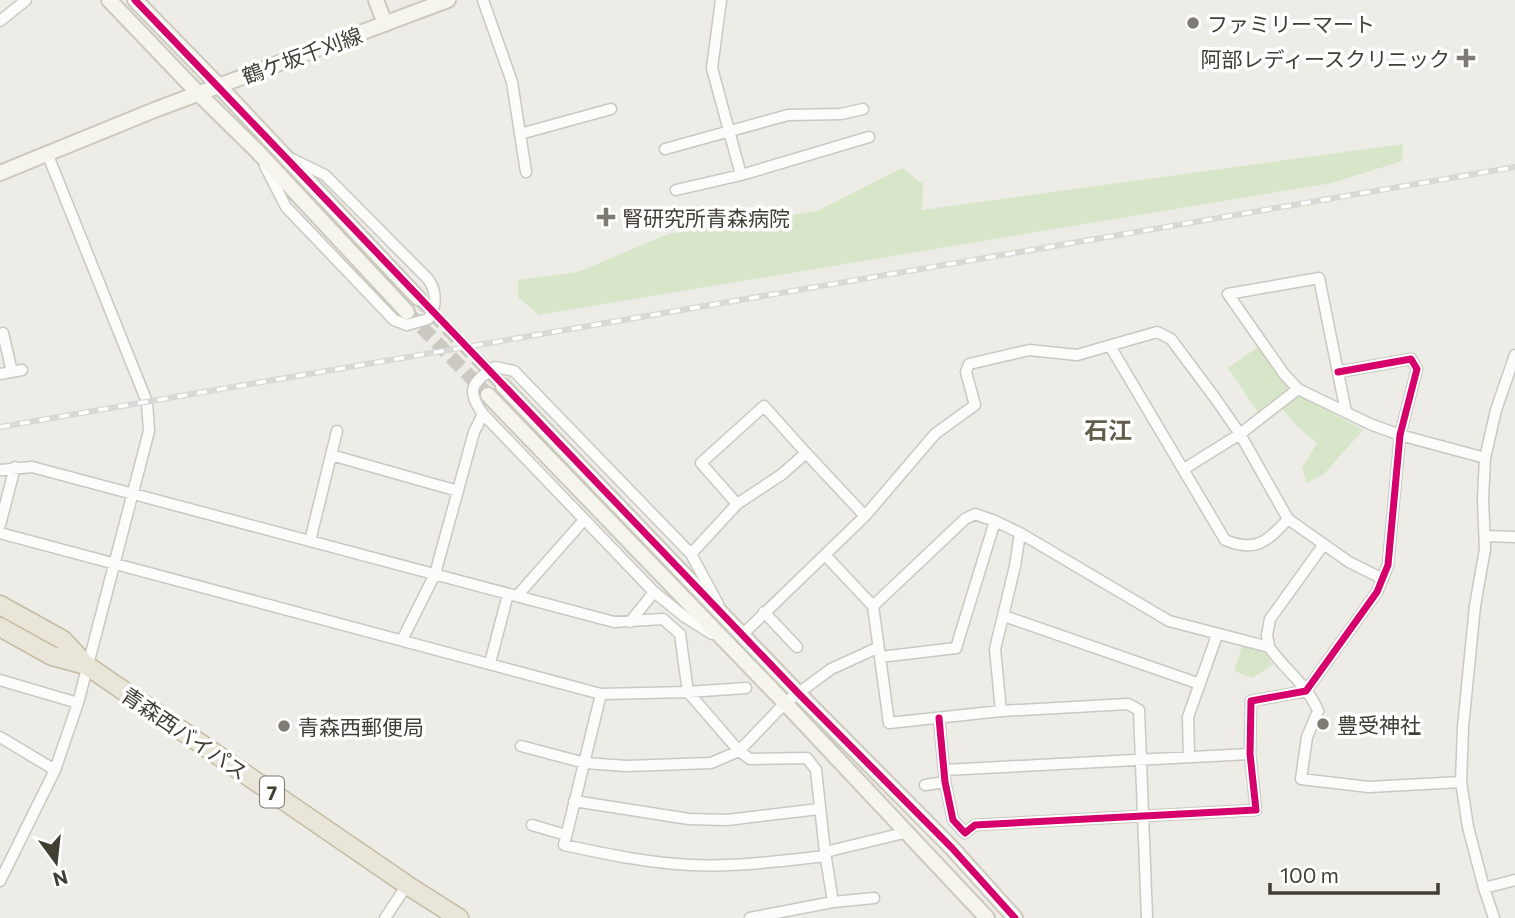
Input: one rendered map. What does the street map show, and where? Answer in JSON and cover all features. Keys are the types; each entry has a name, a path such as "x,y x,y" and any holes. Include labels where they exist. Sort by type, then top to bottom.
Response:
{"highway":[{"name":"青森西バイパス","path":"0,605 63,640 86,665 459,918"},
{"name":"青森西バイパス","path":"0,627 52,656 86,665"}],"street":[{"path":"0,21 26,0"},
{"path":"109,0 257,151 407,312"},
{"path":"135,0 418,298"},
{"path":"376,0 385,24"},
{"name":"鶴ケ坂千刈線","path":"0,173 198,93 447,0"},
{"path":"483,0 512,82 526,173"},
{"path":"721,0 712,68 741,175"},
{"path":"520,134 611,109"},
{"path":"665,149 788,115 841,114 863,109"},
{"path":"676,190 741,175 869,137"},
{"path":"257,151 286,207 394,320 407,325 428,319 435,303 434,290 428,279 325,175 282,154"},
{"path":"0,881 55,771 78,703 149,431 147,402 47,153"},
{"path":"1346,412 1320,278 1228,294 1284,374 1298,389 1346,412 1400,435 1485,458"},
{"path":"0,374 17,371 3,332"},
{"path":"743,634 865,516 935,434 975,405 966,372 969,365 1028,350 1077,355 1157,332 1171,339 1241,434 1288,519 1349,562 1383,579"},
{"path":"1110,346 1225,540 1237,545 1267,541 1288,519"},
{"path":"1494,918 1483,888 1468,827 1461,782 1466,680 1486,536 1483,499 1485,458 1496,410 1515,355"},
{"path":"952,848 975,825 1256,810 1250,754 1251,701 1306,691 1377,592 1388,565 1400,435 1417,369 1411,359 1338,372"},
{"path":"723,614 691,554 514,371 495,367 474,386 471,393 473,401 483,414 654,592 685,617 724,641"},
{"path":"503,386 798,693 952,848 1015,918"},
{"path":"1184,469 1241,434 1298,389"},
{"path":"488,395 785,703 987,918"},
{"path":"737,504 701,463 764,406 865,516"},
{"path":"402,640 435,574 474,432 483,414"},
{"path":"310,541 337,430"},
{"path":"691,554 737,504 781,475 806,453"},
{"path":"331,455 458,491"},
{"path":"0,525 15,467"},
{"path":"0,470 32,467 614,622 663,619 680,634 688,692 739,751 750,759 807,758 816,770 833,902"},
{"path":"873,606 965,519 975,514 1020,533 1169,621 1269,647"},
{"path":"490,663 513,595 584,520"},
{"path":"521,747 585,763 626,766 711,763 739,751 785,703 831,669 878,653 956,648 995,521"},
{"path":"0,533 601,694 746,688"},
{"path":"1002,711 995,649 1020,533"},
{"path":"1486,536 1515,537"},
{"path":"1324,544 1270,619 1267,635 1269,647 1314,699 1318,711 1307,737 1301,779 1369,788 1461,782"},
{"path":"825,555 873,606 889,723 1002,711 1128,705 1139,710 1147,918"},
{"path":"630,622 654,592"},
{"path":"764,612 797,647"},
{"path":"1004,616 1199,684"},
{"path":"1189,757 1188,717 1217,635"},
{"path":"0,680 78,703"},
{"path":"601,694 564,845 651,862 722,866 825,854 908,832"},
{"path":"939,718 945,782 953,820 965,834"},
{"path":"0,737 55,771"},
{"path":"944,770 1250,754"},
{"path":"925,785 945,782"},
{"path":"574,802 689,819 715,820 755,818 819,809"},
{"path":"532,825 566,835"},
{"path":"1483,888 1515,880"},
{"path":"385,918 407,885"},
{"path":"750,918 833,902 874,898"}],"green space":[{"path":"1403,144 1402,161 1332,183 539,315 518,297 518,280 578,272 668,234 817,211 902,168 923,184 922,210"},
{"path":"1258,347 1290,391 1259,414 1228,368"},
{"path":"1297,394 1363,430 1323,475 1307,483 1302,468 1317,443 1281,408"},
{"path":"1242,646 1264,651 1273,665 1252,678 1234,671"}],"tunnel":[{"path":"418,298 503,386"},
{"path":"407,312 488,395"}],"railway":[{"path":"0,427 1515,167"}],"cycle path":[{"path":"135,0 798,693 952,848 1015,918"},
{"path":"939,718 945,782 953,820 965,833 975,825 1256,810 1250,754 1251,701 1306,691 1377,592 1388,565 1400,435 1417,369 1411,359 1338,372"}],"place":[{"name":"ファミリーマート","path":"1193,23"},
{"name":"阿部レディースクリニック","path":"1466,58"},
{"name":"腎研究所青森病院","path":"606,217"},
{"name":"豊受神社","path":"1323,724"},
{"name":"青森西郵便局","path":"284,726"}],"district":[{"name":"石江","path":"1108,429"}]}
